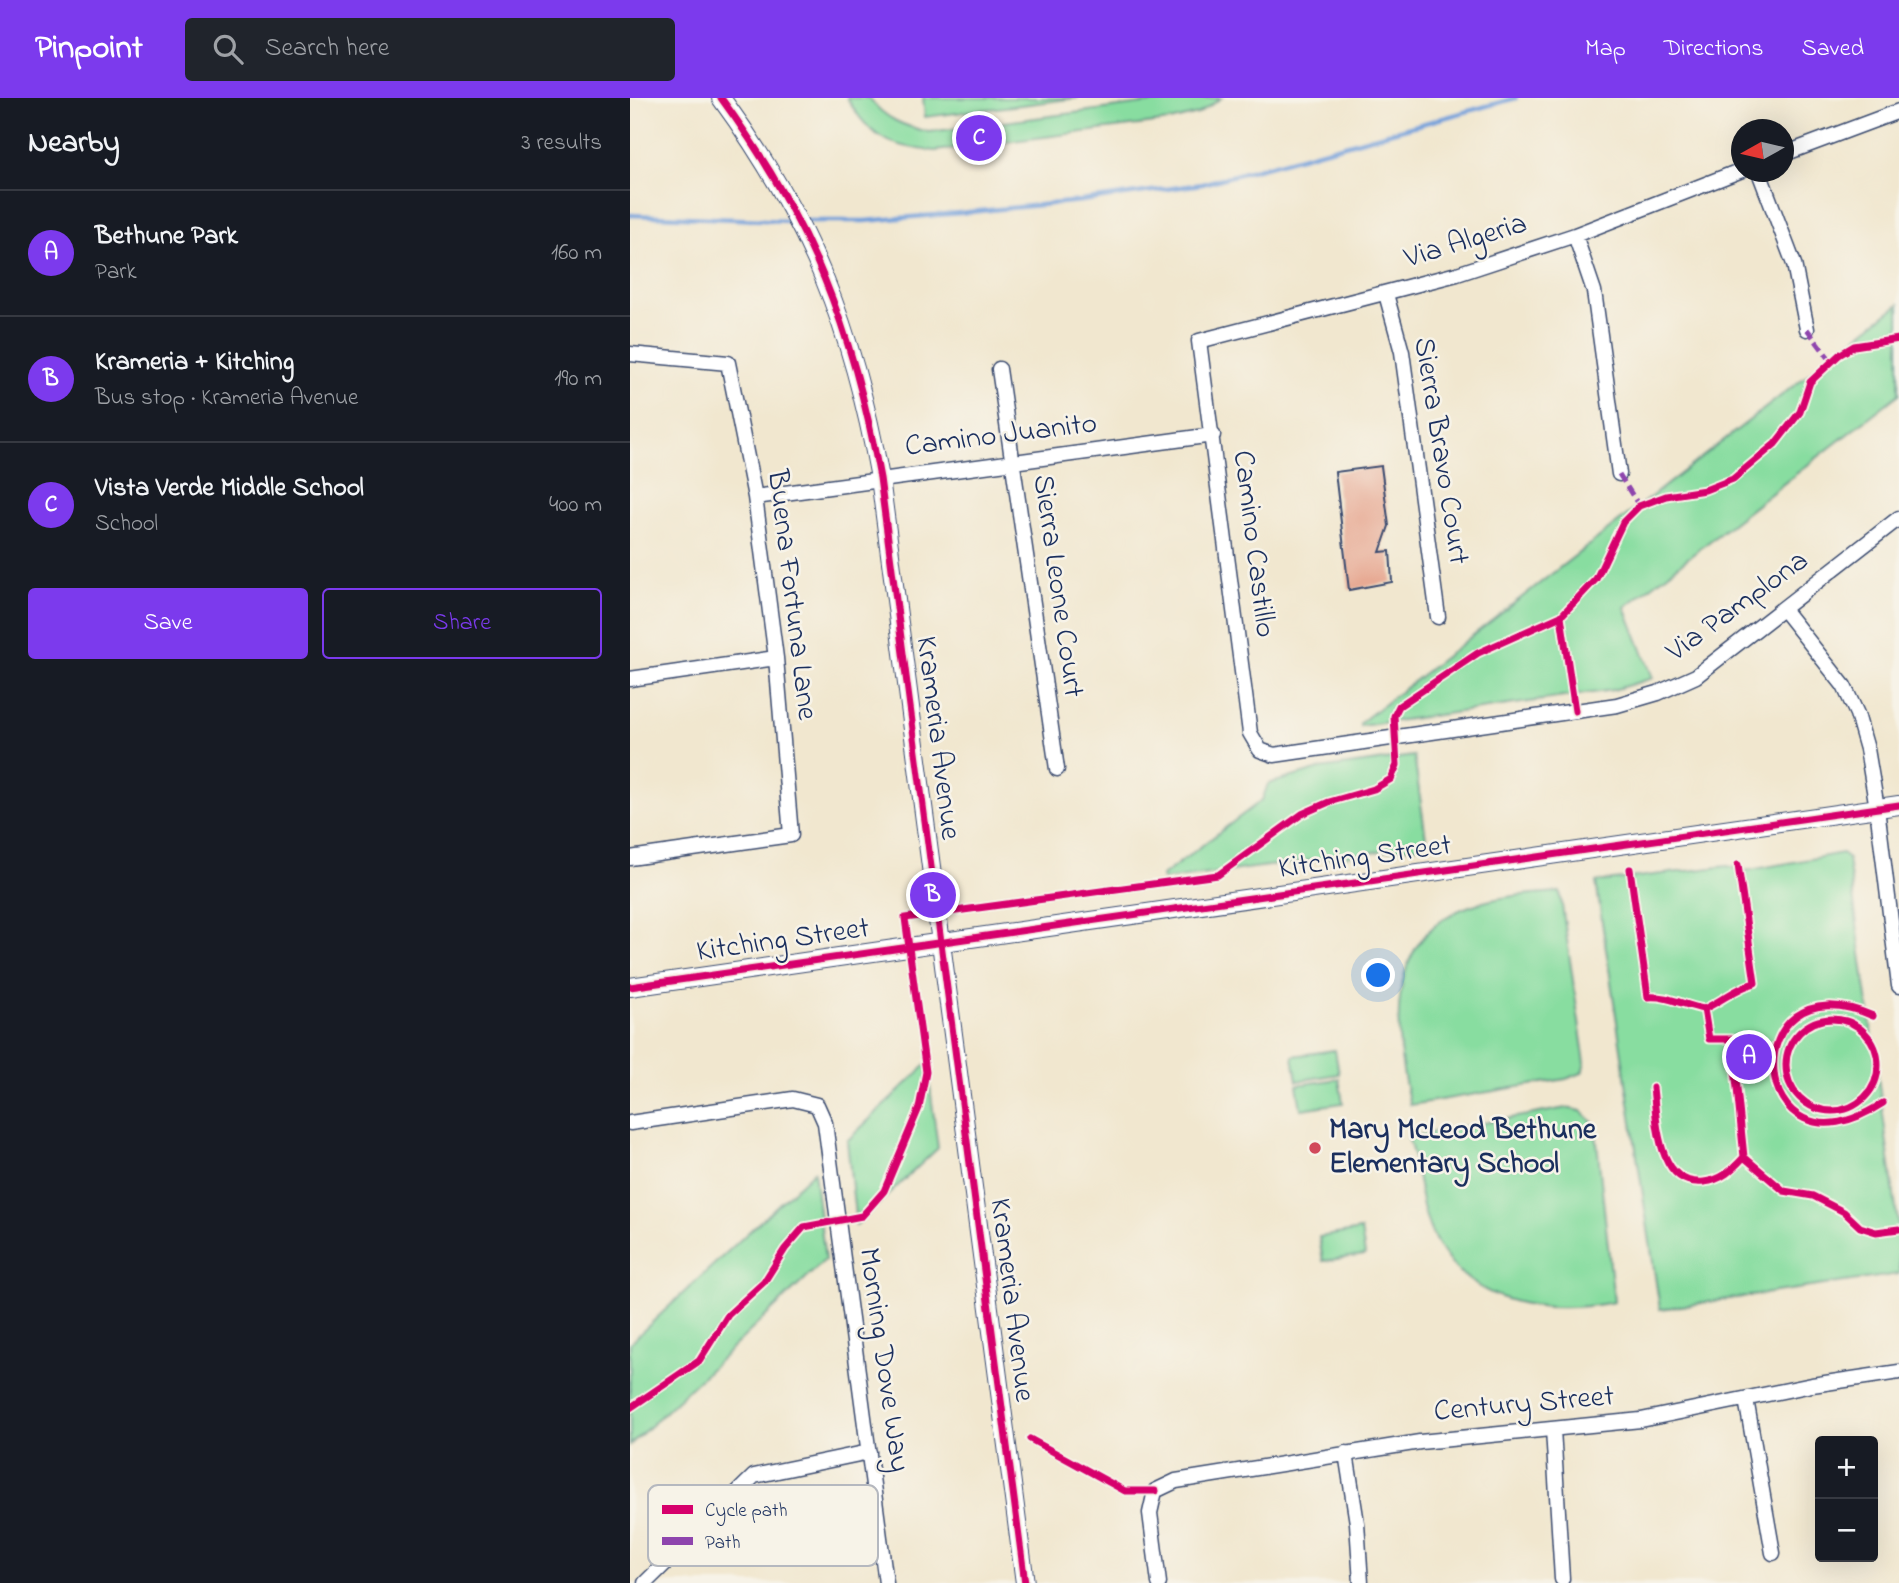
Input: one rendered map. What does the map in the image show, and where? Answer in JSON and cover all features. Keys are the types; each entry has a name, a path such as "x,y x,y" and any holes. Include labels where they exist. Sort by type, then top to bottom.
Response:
{"street":[{"name":"Krameria Avenue","path":"721,98 759,150 818,257 853,354 880,478 1025,1583"},
{"path":"1794,150 1899,111"},
{"name":"Via Algeria","path":"1199,341 1385,294 1575,235 1731,174"},
{"path":"1763,182 1794,264 1807,329"},
{"path":"1575,235 1594,291 1619,474"},
{"name":"Sierra Bravo Court","path":"1385,294 1402,352 1438,617"},
{"name":"Camino Castillo","path":"1199,341 1250,733 1260,750"},
{"name":"Buena Fortuna Lane","path":"630,354 728,363 755,497 776,658 791,835 630,858"},
{"name":"Sierra Leone Court","path":"999,369 1057,769"},
{"name":"Camino Juanito","path":"755,497 1213,435"},
{"name":"Via Pamplona","path":"1260,750 1274,755 1617,705 1658,694 1696,676 1899,517"},
{"path":"1783,609 1844,686 1867,750 1877,808 1899,986"},
{"path":"630,678 776,658"},
{"name":"Kitching Street","path":"630,987 1899,805"},
{"name":"Morning Dove Way","path":"630,1123 793,1099 817,1105 825,1123 873,1485"},
{"name":"Century Street","path":"1159,1583 1150,1513 1155,1491 1176,1480 1470,1435 1641,1420 1812,1385 1899,1372"},
{"path":"1746,1399 1773,1553"},
{"path":"1553,1429 1562,1579"},
{"path":"745,1485 754,1476 869,1452"},
{"path":"1346,1452 1357,1523 1361,1583"},
{"name":"Morning Dove Way","path":"878,1521 886,1583"},
{"path":"645,1583 662,1566"}],"green space":[{"path":"847,98 869,98 882,112 896,121 929,132 1188,98 1221,98 1198,114 1170,121 935,151 905,147 882,138 864,123"},
{"path":"923,98 1078,98 925,117"},
{"path":"1899,304 1899,394 1625,607 1653,678 1613,690 1360,726 1360,723"},
{"path":"1414,756 1427,845 1163,880 1162,876 1262,800 1268,784 1320,769"},
{"path":"1842,853 1848,859 1899,1231 1899,1274 1660,1309 1596,882 1728,866 1745,871"},
{"path":"1560,892 1585,1063 1582,1073 1566,1079 1410,1105 1400,1048 1401,990 1408,963 1422,940 1442,920 1470,906 1503,898"},
{"path":"1335,1050 1339,1074 1297,1081 1293,1056"},
{"path":"927,1064 938,1148 856,1225 847,1141"},
{"path":"1339,1079 1343,1103 1301,1109 1297,1085"},
{"path":"1566,1108 1581,1111 1595,1124 1614,1302 1560,1307 1508,1300 1484,1290 1463,1275 1445,1256 1427,1220 1408,1137"},
{"path":"814,1171 825,1260 630,1445 630,1343"},
{"path":"1361,1230 1365,1255 1323,1261 1319,1237"}],"building":[{"path":"1381,466 1389,526 1380,552 1390,551 1392,582 1349,590 1335,472"}],"waterway":[{"path":"802,221 865,221 960,213 1081,201 1202,184 1516,98"},
{"path":"630,215 790,221"}],"marked path":[{"path":"1807,329 1832,362"},
{"path":"1619,474 1639,506"}],"cycle path":[{"path":"721,98 753,144 804,233 842,325 869,424 880,478 1025,1583"},
{"path":"630,1408 699,1361 728,1315 764,1282 785,1249 804,1227 862,1216 884,1191 919,1108 926,1072 905,918 1218,875 1302,814 1329,802 1374,789 1391,779 1397,765 1394,716 1399,706 1478,653 1561,616 1596,579 1623,522 1639,506 1666,496 1705,490 1733,479 1775,444 1800,412 1810,382 1839,355 1854,346 1899,339"},
{"path":"1561,616 1575,711"},
{"path":"630,987 1899,805"},
{"path":"1704,1009 1755,983 1738,865"},
{"path":"1630,869 1648,997 1704,1009 1709,1039 1732,1039 1744,1157 1784,1191 1813,1196 1844,1212 1860,1227 1876,1232 1899,1229"},
{"path":"1873,1016 1827,1006 1796,1016 1778,1040 1774,1070 1782,1099 1804,1118 1837,1122 1883,1103"},
{"path":"1832,1019 1850,1023 1864,1033 1874,1047 1878,1065 1874,1083 1864,1097 1850,1107 1832,1111 1814,1107 1800,1097 1790,1083 1786,1065 1790,1047 1800,1033 1814,1023 1832,1019"},
{"path":"1653,1088 1662,1149 1677,1174 1688,1181 1710,1181 1726,1174 1744,1157"},
{"path":"1030,1439 1125,1491 1155,1491"}],"place":[{"name":"Vista Verde Middle School","path":"979,138"},
{"name":"Krameria + Kitching","path":"933,895"},
{"name":"Bethune Park","path":"1749,1057"},
{"name":"Mary McLeod Bethune Elementary School","path":"1315,1148"}]}
